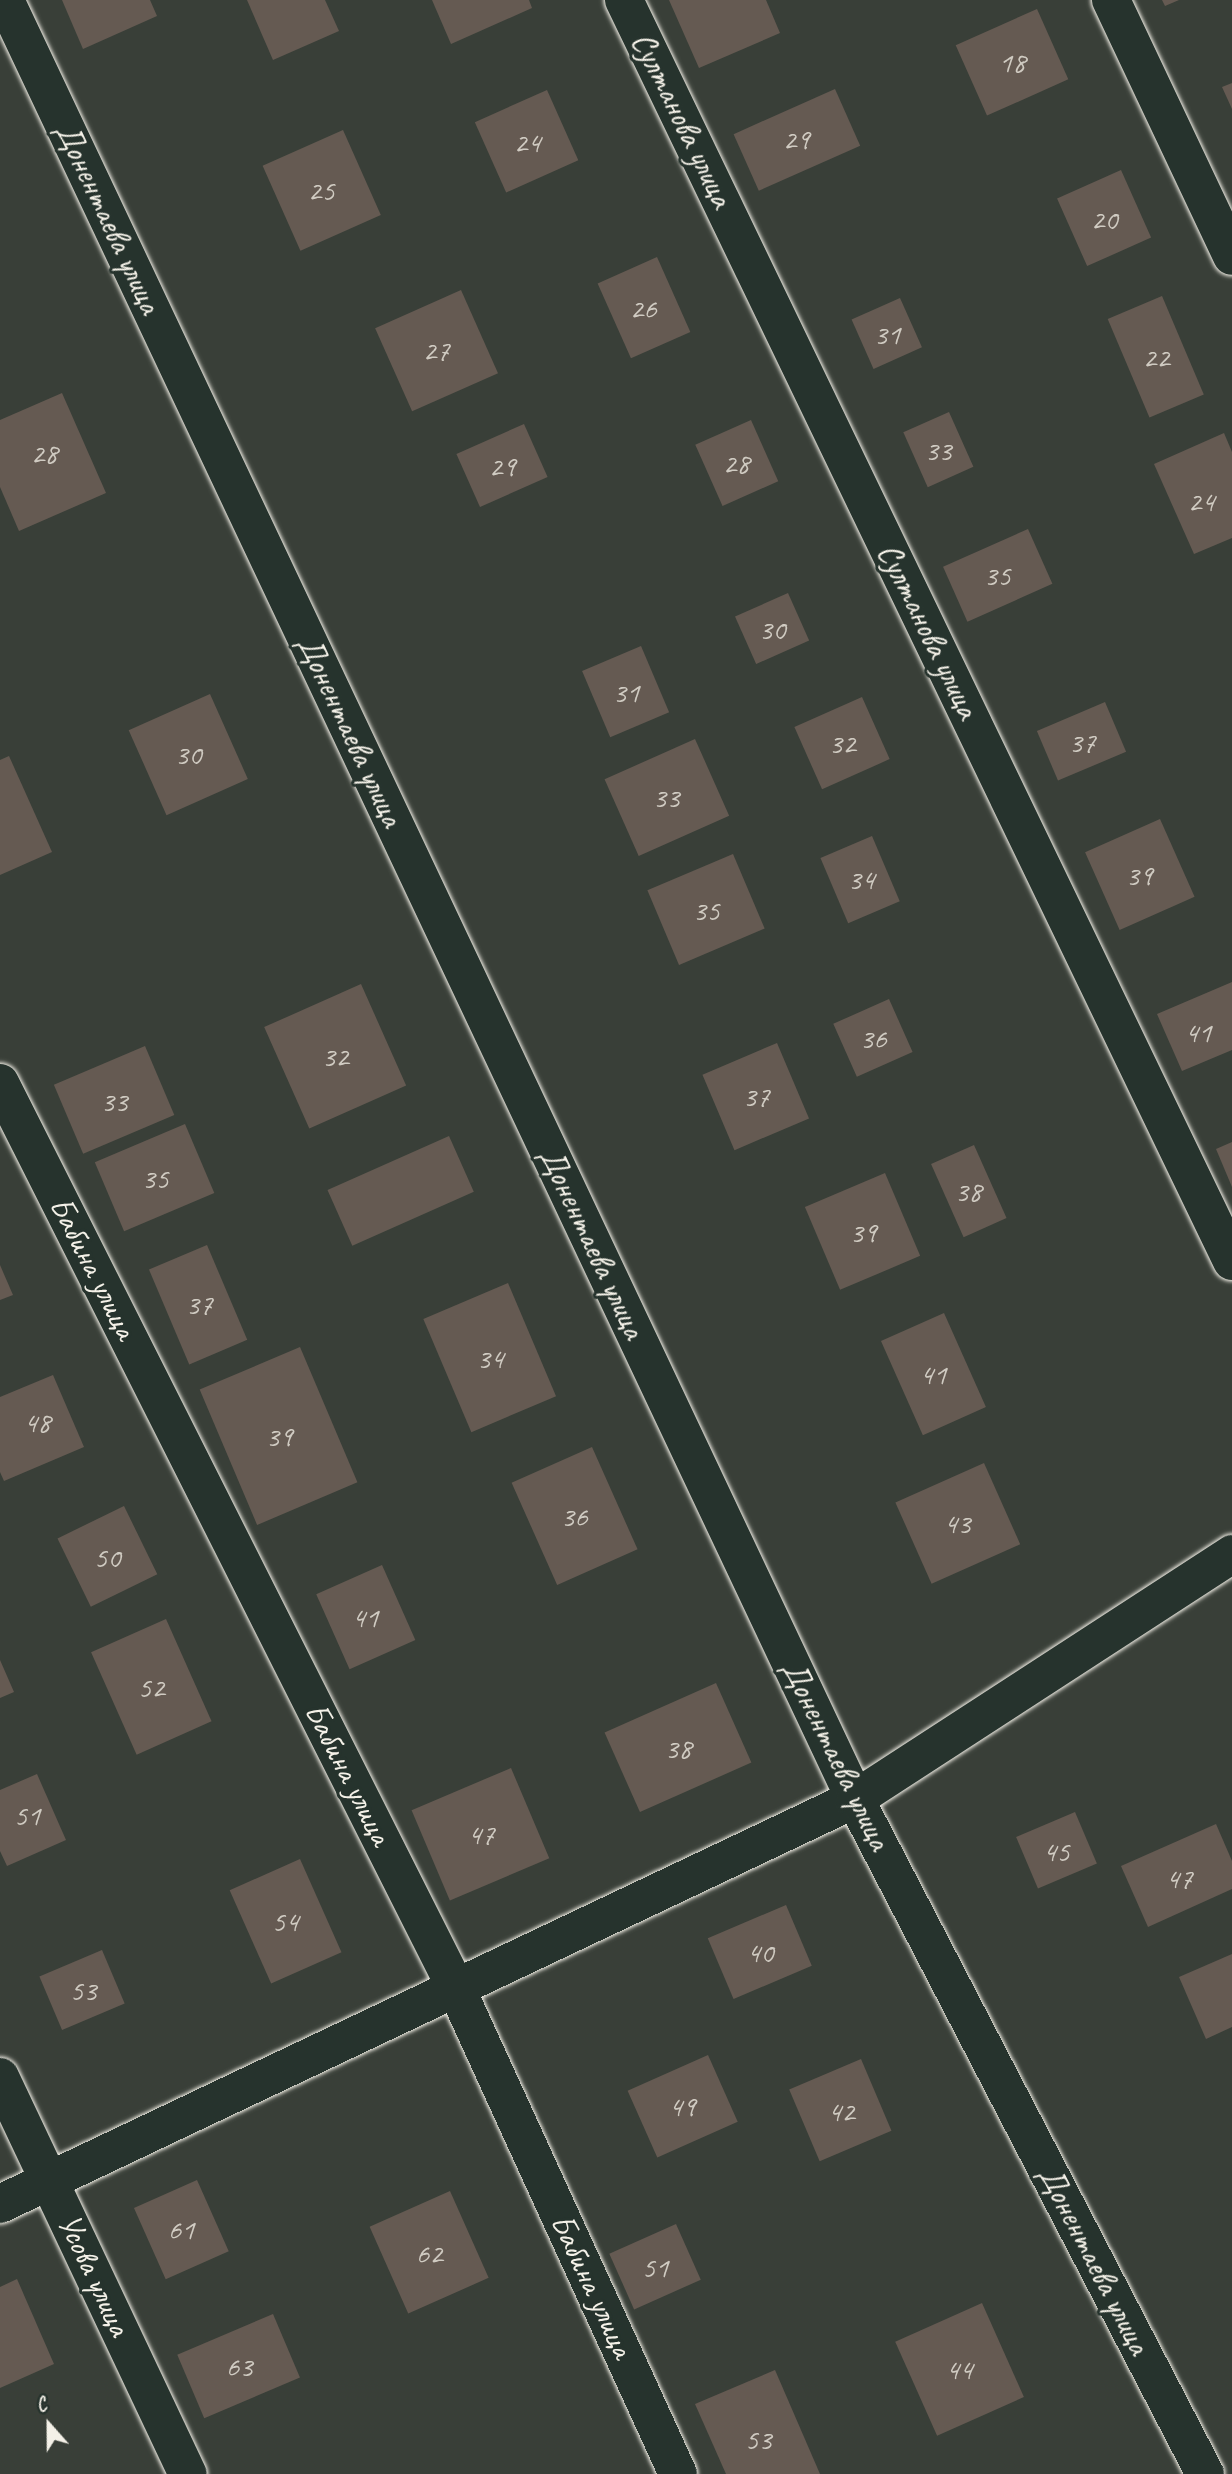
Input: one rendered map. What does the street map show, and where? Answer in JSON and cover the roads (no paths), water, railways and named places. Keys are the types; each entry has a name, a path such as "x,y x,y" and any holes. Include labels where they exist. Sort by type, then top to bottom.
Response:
{"street":[{"name":"Донентаева улица","path":"5,0 855,1799 1205,2474"},
{"name":"Султанова улица","path":"624,0 1232,1261"},
{"path":"1111,0 1232,256"},
{"name":"Бабина улица","path":"0,1083 456,1987 678,2474"},
{"path":"0,2204 855,1799 1232,1554"},
{"name":"Усова улица","path":"0,2077 188,2474"}]}
